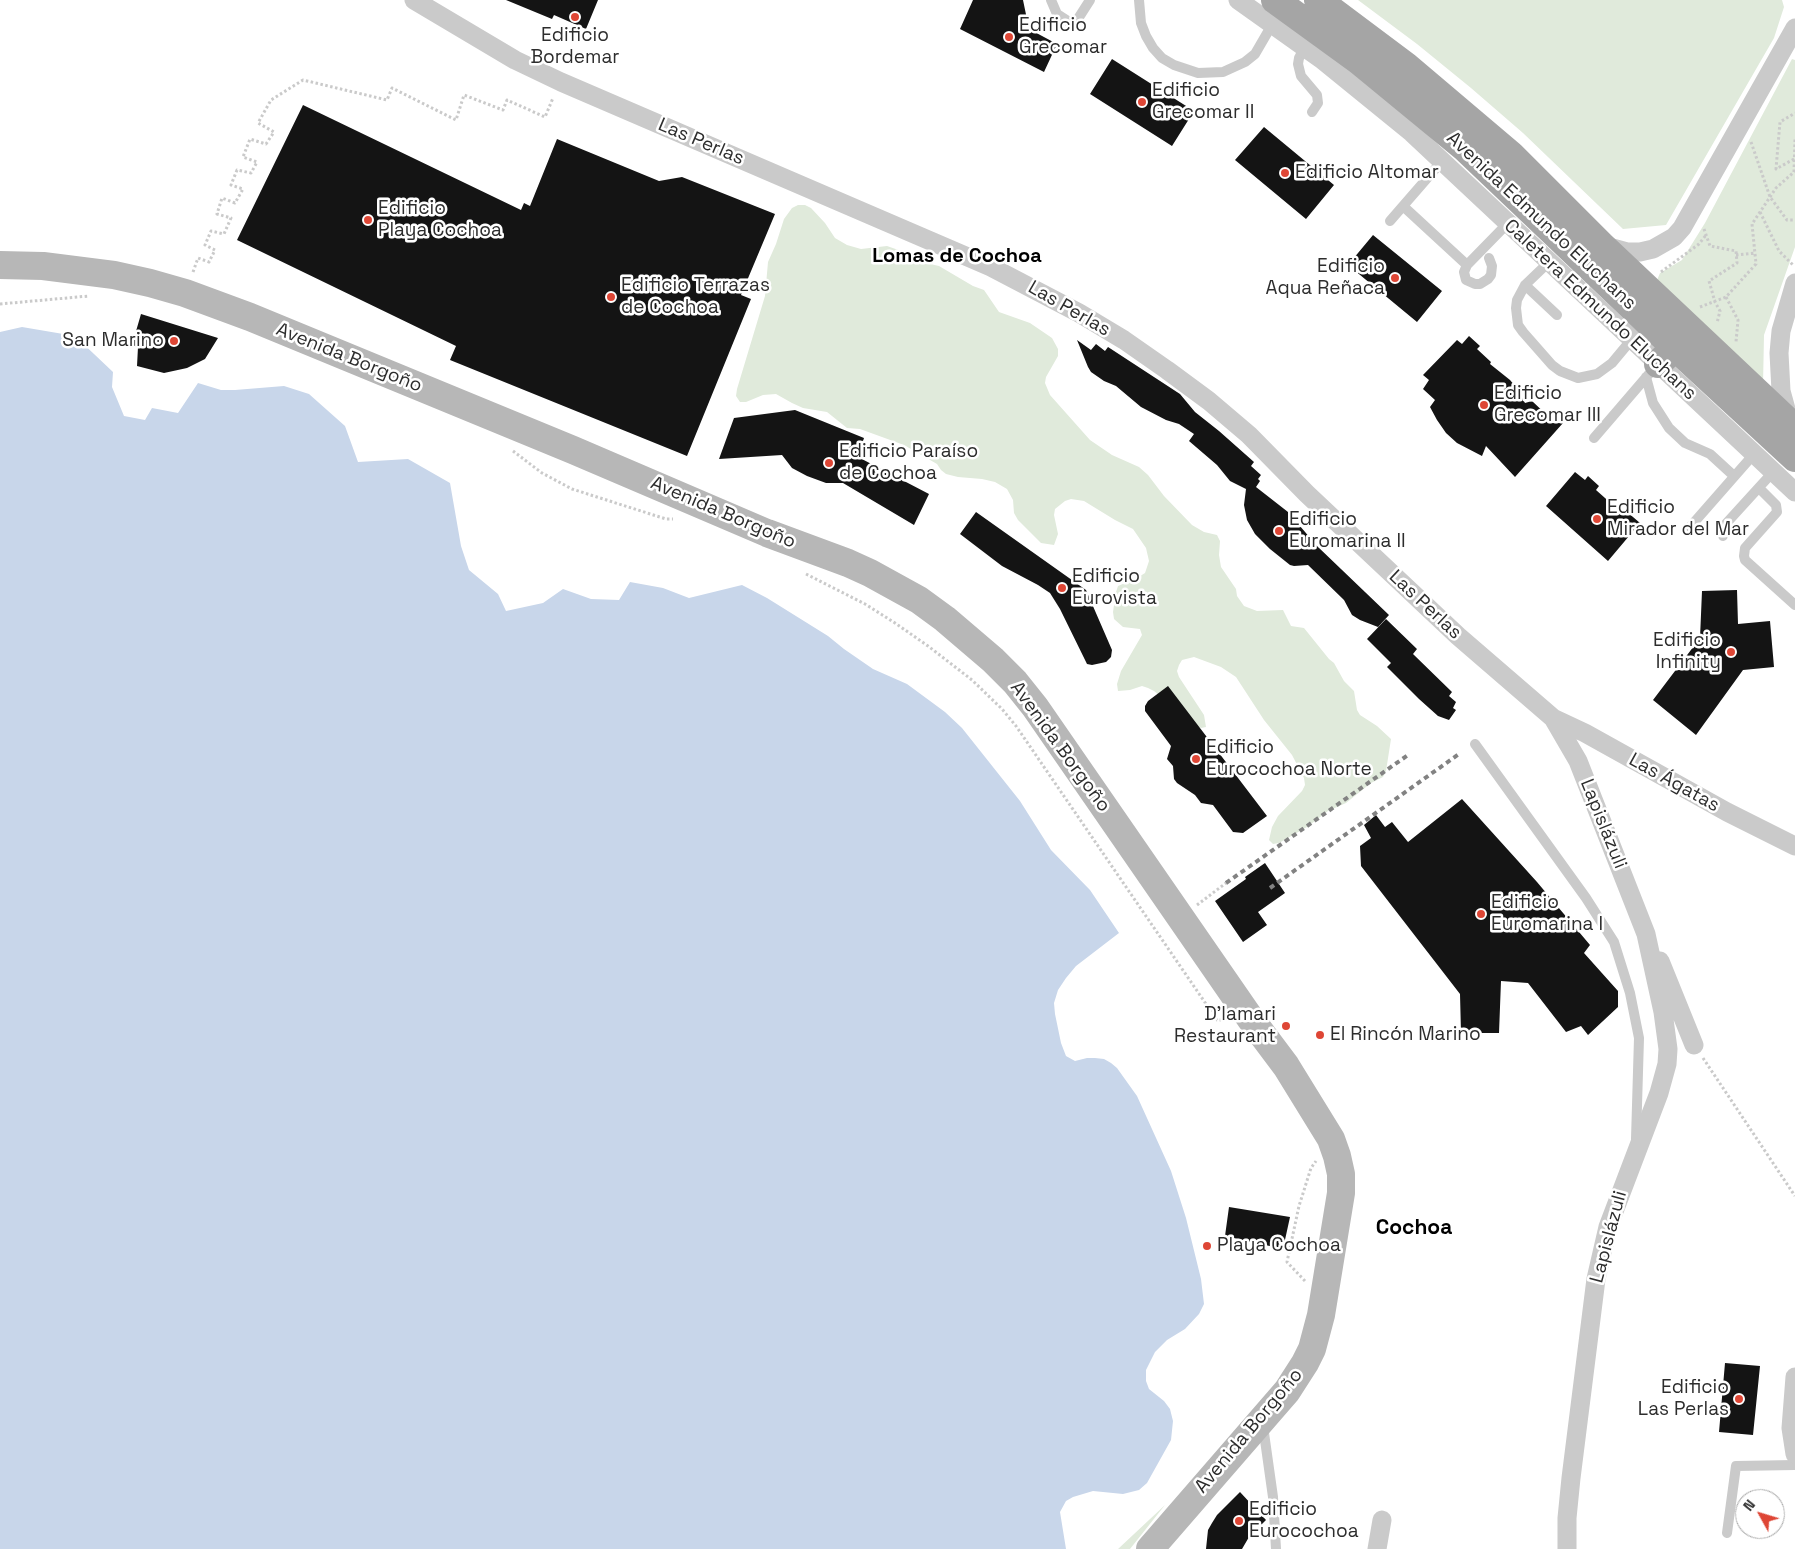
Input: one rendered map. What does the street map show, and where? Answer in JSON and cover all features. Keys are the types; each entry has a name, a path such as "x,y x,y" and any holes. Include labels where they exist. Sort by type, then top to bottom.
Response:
{"main road":[{"name":"Avenida Edmundo Eluchans","path":"1326,6 1406,66 1467,116 1518,162 1601,245 1793,426"},
{"path":"1326,6 1348,34 1369,96"},
{"name":"Avenida Edmundo Eluchans","path":"1274,12 1358,61 1466,149 1660,363 1784,465"},
{"name":"Avenida Borgoño","path":"0,264 43,266 97,272 150,283 185,293 250,317 767,533 848,564 891,584 919,600 951,624 993,660 1015,682 1035,707 1250,1018 1286,1066 1323,1124 1337,1156 1341,1192 1321,1315 1312,1348 1292,1384 1150,1549"},
{"path":"1660,363 1688,342 1706,344"}],"street":[{"name":"Las Perlas","path":"414,0 530,67 991,267 1080,313 1124,340 1209,401 1249,435 1307,494 1458,636 1553,718"},
{"name":"Caletera Edmundo Eluchans","path":"1238,0 1274,12 1306,47 1369,96 1443,160 1549,262 1660,363 1754,454 1784,465 1795,492"},
{"path":"1601,245 1627,252 1640,252 1652,249 1674,237 1689,217 1795,28"},
{"path":"1793,426 1781,391 1779,353 1781,331 1795,284"},
{"name":"Las Ágatas","path":"1553,718 1585,733 1727,812 1795,846"},
{"name":"Lapislázuli","path":"1553,718 1578,762 1646,934 1665,971 1694,1046"},
{"name":"Lapislázuli","path":"1567,1549 1567,1518 1596,1279 1608,1227 1659,1093 1667,1064 1668,1049 1663,1012 1646,934"},
{"path":"1795,1377 1791,1439 1795,1454"},
{"path":"1377,1549 1382,1520"}],"lane":[{"path":"1051,0 1057,14 1074,25 1090,0"},
{"path":"1139,0 1141,23 1153,48 1162,58 1174,66 1198,73 1223,72 1245,62 1254,54 1274,12"},
{"path":"1306,47 1298,64 1301,76 1317,95 1318,103 1312,112"},
{"path":"1390,222 1443,160"},
{"path":"1403,206 1467,265"},
{"path":"1488,258 1492,266 1491,275 1488,279 1480,284 1466,280 1464,272 1467,265 1508,223"},
{"path":"1549,262 1525,285 1517,300 1516,316 1518,325 1534,346 1560,371 1578,378 1597,374 1612,363 1632,339"},
{"path":"1525,285 1558,315"},
{"path":"1594,438 1660,363"},
{"path":"1660,363 1653,403 1669,428 1685,443 1710,454 1734,476"},
{"path":"1690,527 1754,454"},
{"path":"1723,536 1722,528 1759,488 1784,465"},
{"path":"1759,488 1776,505 1777,512 1746,548 1744,556 1747,562 1795,605"},
{"path":"1475,744 1582,891 1614,942 1630,993 1639,1038 1636,1150"},
{"path":"1262,1418 1273,1497 1276,1549"},
{"path":"1727,1533 1736,1466 1795,1465"}],"path":[{"path":"199,276 192,273 198,258 208,262 215,250 205,246 211,231 224,234 230,218 217,214 222,198 235,204 244,189 231,185 238,170 251,173 257,162 242,157 250,139 266,144 274,132 258,123 271,100 304,80 387,100 392,88 456,120 464,95 503,110 507,100 545,117 553,98"},
{"path":"1794,159 1776,169 1780,122 1795,113"},
{"path":"1739,128 1749,137 1770,197 1787,220 1795,220"},
{"path":"1699,308 1726,297 1756,264 1752,224 1776,188 1794,172 1795,139"},
{"path":"1760,212 1778,250 1795,267"},
{"path":"1689,217 1702,224 1710,246 1736,251 1736,263 1709,281 1715,302 1720,311 1706,344"},
{"path":"1656,276 1699,244 1706,235"},
{"path":"1736,255 1755,253"},
{"path":"0,304 91,296"},
{"path":"1726,297 1738,320 1733,370"},
{"path":"509,447 542,473 572,489 666,519 676,519"},
{"path":"804,573 865,604 895,623 928,646 988,694 1016,726 1217,1020 1250,1018"},
{"path":"1181,918 1226,883"},
{"path":"1694,1046 1795,1196"},
{"path":"1302,1289 1304,1281 1287,1262 1311,1168 1319,1158"}],"green space":[{"path":"1358,0 1782,0 1784,7 1774,38 1666,225 1623,229 1523,133 1471,88 1417,44"},
{"path":"1792,59 1795,60 1795,247 1764,335 1763,386 1655,285 1660,273 1682,260 1705,223"},
{"path":"798,205 805,205 811,208 825,223 835,238 847,245 861,249 887,246 907,253 917,261 939,266 973,286 984,290 999,312 1030,323 1052,338 1058,349 1058,356 1046,377 1045,383 1050,395 1090,440 1112,455 1139,467 1192,525 1204,532 1217,535 1220,541 1219,555 1221,567 1236,589 1237,596 1244,606 1257,611 1283,610 1291,626 1304,628 1334,663 1344,681 1354,691 1357,710 1360,715 1377,726 1391,739 1386,771 1383,777 1371,783 1346,803 1328,811 1307,827 1279,843 1273,844 1269,840 1272,827 1278,816 1302,791 1305,785 1304,778 1292,755 1264,720 1236,677 1221,667 1194,657 1182,660 1177,671 1204,715 1206,727 1201,728 1148,688 1142,686 1118,691 1117,684 1121,671 1142,635 1140,629 1123,627 1114,619 1113,612 1116,592 1118,586 1145,573 1149,561 1146,548 1133,529 1084,501 1071,499 1055,509 1054,515 1058,534 1054,545 1041,543 1018,520 1014,513 1013,500 1007,489 995,482 946,474 937,464 904,445 860,429 847,428 827,412 803,408 776,394 763,395 746,402 740,402 736,396 737,389 765,296 768,262 784,219 792,208"},
{"path":"1165,1505 1130,1549 1118,1549"}],"water":[{"path":"22,327 75,336 113,372 112,387 124,416 145,420 152,408 178,413 198,383 221,390 284,386 309,394 345,426 358,462 408,459 450,483 461,546 469,570 498,594 506,611 543,603 563,589 591,599 619,600 630,582 663,588 689,598 742,585 767,598 828,636 873,669 907,684 945,712 962,728 1020,801 1051,850 1090,890 1119,933 1076,966 1058,990 1054,1003 1061,1043 1066,1056 1075,1061 1087,1058 1104,1059 1117,1068 1137,1096 1171,1171 1186,1218 1201,1279 1204,1304 1199,1314 1185,1329 1167,1340 1155,1352 1146,1370 1146,1381 1149,1389 1164,1401 1170,1409 1173,1421 1171,1440 1147,1483 1139,1490 1123,1494 1093,1491 1066,1501 1060,1512 1066,1549 0,1549 0,332"}],"building":[{"name":"Edificio Bordemar","path":"506,0 598,0 586,29 554,15 552,19"},
{"name":"Edificio Grecomar","path":"973,0 1023,0 1029,29 1057,44 1044,72 960,29"},
{"name":"Edificio Grecomar II","path":"1112,59 1194,111 1172,146 1090,94"},
{"name":"Edificio Terrazas de Cochoa","path":"303,105 521,210 524,203 530,206 557,139 659,181 682,177 775,214 741,295 751,299 687,456 450,360 456,346 237,240"},
{"name":"Edificio Altomar","path":"1264,127 1334,185 1306,219 1235,160"},
{"name":"Edificio Aqua Reñaca","path":"1373,235 1442,291 1417,322 1348,265"},
{"name":"San Marino","path":"141,314 218,338 205,359 187,368 164,373 137,366 138,347 132,345"},
{"name":"Edificio Grecomar III","path":"1469,336 1480,346 1477,349 1491,362 1490,364 1516,387 1525,403 1532,401 1548,416 1550,413 1563,423 1515,477 1486,446 1482,456 1457,443 1446,433 1430,407 1435,400 1423,389 1429,380 1423,375 1457,340 1462,344"},
{"name":"Edificio Euromarina II","path":"1077,340 1091,350 1096,344 1105,351 1108,347 1180,394 1195,412 1254,462 1251,466 1261,475 1256,487 1288,512 1317,546 1389,615 1378,627 1352,615 1344,600 1308,565 1290,565 1270,549 1255,534 1247,520 1244,505 1246,489 1230,481 1217,465 1189,441 1194,434 1179,424 1166,420 1141,407 1116,386 1104,381 1091,372"},
{"name":"Edificio Paraíso de Cochoa","path":"795,410 864,438 858,457 929,494 914,525 843,483 826,483 807,476 792,468 782,455 719,459 734,418"},
{"name":"Edificio Mirador del Mar","path":"1575,472 1585,480 1588,476 1599,486 1596,490 1623,514 1626,511 1640,523 1608,561 1546,506"},
{"name":"Edificio Eurovista","path":"976,512 1086,590 1112,650 1111,657 1106,662 1092,665 1087,664 1050,593 1002,566 960,534"},
{"name":"Edificio Infinity","path":"1737,590 1738,624 1770,621 1774,667 1743,670 1696,735 1653,700 1700,638 1702,591"},
{"path":"1386,619 1417,649 1413,654 1452,692 1449,696 1456,702 1453,708 1456,710 1449,720 1438,716 1419,699 1387,667 1391,663 1367,639"},
{"name":"Edificio Eurocochoa Norte","path":"1168,686 1267,816 1243,833 1233,832 1213,805 1201,803 1195,795 1174,779 1173,766 1167,759 1171,746 1145,711 1148,701"},
{"name":"Edificio Euromarina I","path":"1462,799 1537,882 1590,945 1584,953 1618,991 1618,1007 1588,1035 1581,1026 1566,1032 1528,983 1501,981 1499,1033 1461,1033 1460,994 1361,866 1360,846 1371,838 1364,825 1376,815 1385,827 1392,822 1408,842"},
{"path":"1265,863 1285,893 1258,912 1267,925 1243,942 1215,901"},
{"path":"1229,1207 1290,1217 1283,1249 1225,1236"},
{"name":"Edificio Las Perlas","path":"1725,1363 1760,1366 1753,1435 1719,1432"},
{"name":"Edificio Eurocochoa","path":"1240,1492 1266,1520 1249,1537 1242,1549 1206,1549 1208,1530 1212,1523 1217,1515"}],"railway":[{"path":"1270,888 1459,754"},
{"path":"1226,883 1408,755"}],"place":[{"name":"Edificio Bordemar","path":"575,17"},
{"name":"Edificio Grecomar","path":"1009,37"},
{"name":"Edificio Grecomar II","path":"1142,102"},
{"name":"Edificio Altomar","path":"1285,173"},
{"name":"Edificio Playa Cochoa","path":"368,220"},
{"name":"Edificio Aqua Reñaca","path":"1395,278"},
{"name":"Edificio Terrazas de Cochoa","path":"611,297"},
{"name":"San Marino","path":"174,341"},
{"name":"Edificio Grecomar III","path":"1484,405"},
{"name":"Edificio Paraíso de Cochoa","path":"829,463"},
{"name":"Edificio Mirador del Mar","path":"1597,519"},
{"name":"Edificio Euromarina II","path":"1279,531"},
{"name":"Edificio Eurovista","path":"1062,588"},
{"name":"Edificio Infinity","path":"1731,652"},
{"name":"Edificio Eurocochoa Norte","path":"1196,759"},
{"name":"Edificio Euromarina I","path":"1481,914"},
{"name":"D'lamari Restaurant","path":"1286,1026"},
{"name":"El Rincón Marino","path":"1320,1035"},
{"name":"Playa Cochoa","path":"1207,1246"},
{"name":"Edificio Las Perlas","path":"1739,1399"},
{"name":"Edificio Eurocochoa","path":"1239,1521"}],"district":[{"name":"Lomas de Cochoa","path":"957,257"},
{"name":"Cochoa","path":"1414,1228"}]}
